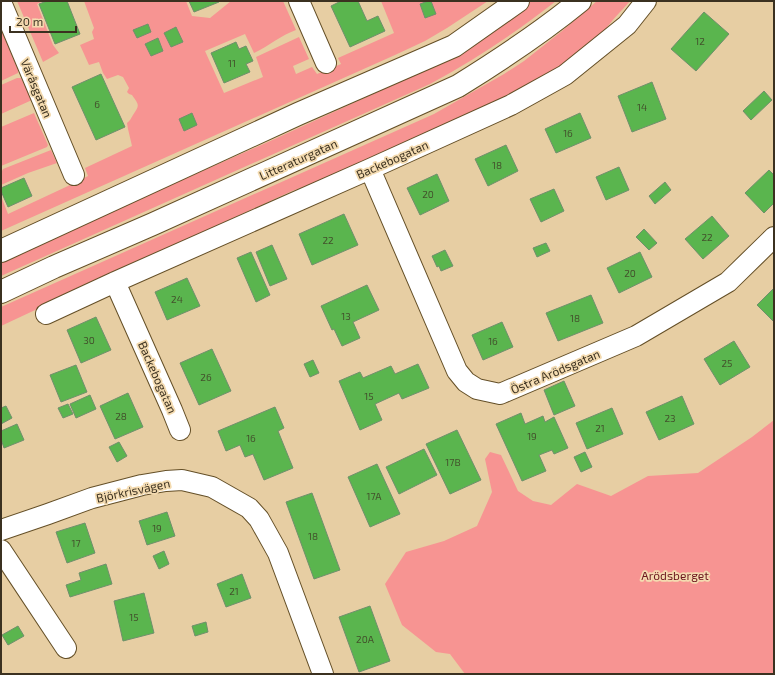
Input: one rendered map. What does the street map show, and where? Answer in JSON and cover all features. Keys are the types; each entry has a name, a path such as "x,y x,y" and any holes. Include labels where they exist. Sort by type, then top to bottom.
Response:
{"street":[{"path":"299,1 326,63"},
{"path":"1,251 298,114 454,46 518,1"},
{"name":"Litteraturgatan","path":"1,292 458,86 528,41 580,1"},
{"name":"Backebogatan","path":"46,314 511,105 565,75 627,25 646,1"},
{"name":"Väråsgatan","path":"1,2 74,175"},
{"name":"Östra Arödsgatan","path":"370,169 457,371 466,382 477,389 500,394 636,336 728,282 774,237"},
{"name":"Backebogatan","path":"115,282 180,430"},
{"name":"Björkrisvägen","path":"1,530 92,498 142,485 182,480 212,487 249,508 259,519 278,553 323,674"},
{"path":"1,550 66,648"}],"green space":[{"path":"17,1 43,1 37,4 53,45 59,53 43,62"},
{"path":"84,1 186,1 192,16 210,18 231,1 283,1 296,30 254,53 245,34 205,51 224,93 263,77 256,57 299,37 309,59 293,66 296,74 312,67 317,74 341,64 338,58 394,33 381,1 488,1 425,41 1,231 1,196 8,214 88,176 85,168 132,146 127,123 137,109 138,105 132,95 127,92 129,88 123,77 118,75 107,79 99,62 89,65 80,45 94,39 92,32 94,28"},
{"path":"531,1 556,1 494,46 430,84 1,276 1,260 268,142 408,78 518,12"},
{"path":"597,1 630,1 612,21 603,34 545,78 353,167 292,191 188,239 116,270 1,326 1,307 434,114 524,61"},
{"path":"1,29 18,73 1,81"},
{"path":"17,78 21,78 32,100 1,114 1,85"},
{"path":"34,113 48,145 47,147 1,166 1,127"},
{"path":"51,150 57,163 28,173 1,185 1,173 3,169"},
{"name":"Arödsberget","path":"774,420 774,674 465,674 450,654 436,652 402,625 385,584 406,552 444,541 477,526 492,492 485,459 490,452 501,455 518,491 533,501 551,505 577,484 611,496 648,476 698,473 752,437"}],"building":[{"path":"47,1 67,1 80,34 55,44 39,4"},
{"path":"189,1 219,1 219,2 194,12"},
{"path":"341,1 358,1 367,21 378,16 385,31 350,47 331,6"},
{"path":"431,1 436,14 425,18 420,4"},
{"path":"704,12 729,34 696,71 671,49"},
{"path":"148,24 151,32 137,38 133,30"},
{"path":"176,27 183,42 171,47 164,33"},
{"path":"158,38 163,51 151,56 145,44"},
{"path":"236,42 239,49 246,46 253,61 246,64 250,72 224,83 211,53"},
{"path":"101,74 125,127 96,140 72,87"},
{"path":"652,82 666,119 632,132 618,96"},
{"path":"764,91 772,100 751,120 743,111"},
{"path":"192,113 197,125 184,131 179,119"},
{"path":"580,113 591,138 556,153 545,129"},
{"path":"506,145 518,171 488,186 475,159"},
{"path":"619,167 629,190 606,200 596,177"},
{"path":"769,170 774,175 774,203 764,213 745,193"},
{"path":"437,174 449,201 420,215 407,188"},
{"path":"24,178 32,196 8,207 1,188"},
{"path":"665,182 671,190 655,204 649,196"},
{"path":"554,189 564,211 541,222 530,199"},
{"path":"344,214 358,245 312,265 299,234"},
{"path":"712,216 729,236 703,259 685,239"},
{"path":"644,229 657,243 649,250 636,237"},
{"path":"546,243 550,251 537,257 533,248"},
{"path":"272,245 287,279 270,286 256,252"},
{"path":"445,250 453,266 441,271 439,266 437,267 432,256"},
{"path":"251,252 270,295 256,302 237,258"},
{"path":"640,252 652,277 619,293 607,268"},
{"path":"187,278 200,306 167,320 155,292"},
{"path":"367,285 379,310 353,322 360,338 342,346 334,329 332,330 321,306"},
{"path":"774,288 774,322 757,305"},
{"path":"591,295 603,323 558,341 546,313"},
{"path":"96,317 111,350 81,363 67,330"},
{"path":"502,322 513,347 483,360 472,335"},
{"path":"734,341 750,367 720,385 704,359"},
{"path":"212,349 231,391 199,405 180,363"},
{"path":"313,360 319,373 310,377 304,364"},
{"path":"418,364 429,388 402,399 399,393 375,404 382,420 360,430 339,381 360,372 363,378 391,366 395,374"},
{"path":"76,365 87,392 61,402 50,375"},
{"path":"564,381 575,406 554,415 544,390"},
{"path":"128,393 143,427 115,439 100,406"},
{"path":"90,395 96,409 76,418 70,404"},
{"path":"682,396 694,424 659,440 646,412"},
{"path":"68,404 73,414 63,418 58,408"},
{"path":"6,406 12,418 1,424 1,408"},
{"path":"275,407 284,428 278,431 293,468 264,480 253,454 245,457 240,445 226,451 218,431"},
{"path":"612,408 623,434 587,449 576,423"},
{"path":"521,413 525,424 543,416 545,422 554,417 568,448 554,454 552,450 539,455 546,471 522,481 496,424"},
{"path":"17,424 24,440 4,448 1,439 1,431"},
{"path":"457,430 481,480 450,494 426,444"},
{"path":"119,442 127,456 117,462 109,447"},
{"path":"424,449 437,475 399,494 386,467"},
{"path":"585,452 592,467 581,472 574,457"},
{"path":"377,464 400,514 370,527 348,477"},
{"path":"312,493 340,570 314,579 286,502"},
{"path":"167,512 175,536 147,545 139,521"},
{"path":"85,523 95,553 67,563 56,532"},
{"path":"164,551 169,564 159,569 153,556"},
{"path":"106,564 112,584 70,597 66,585 81,580 79,573"},
{"path":"242,574 251,598 226,607 217,584"},
{"path":"144,593 154,633 123,641 114,601"},
{"path":"370,606 390,661 359,672 339,617"},
{"path":"206,622 208,632 195,636 192,626"},
{"path":"18,626 24,636 8,645 2,635"}]}
